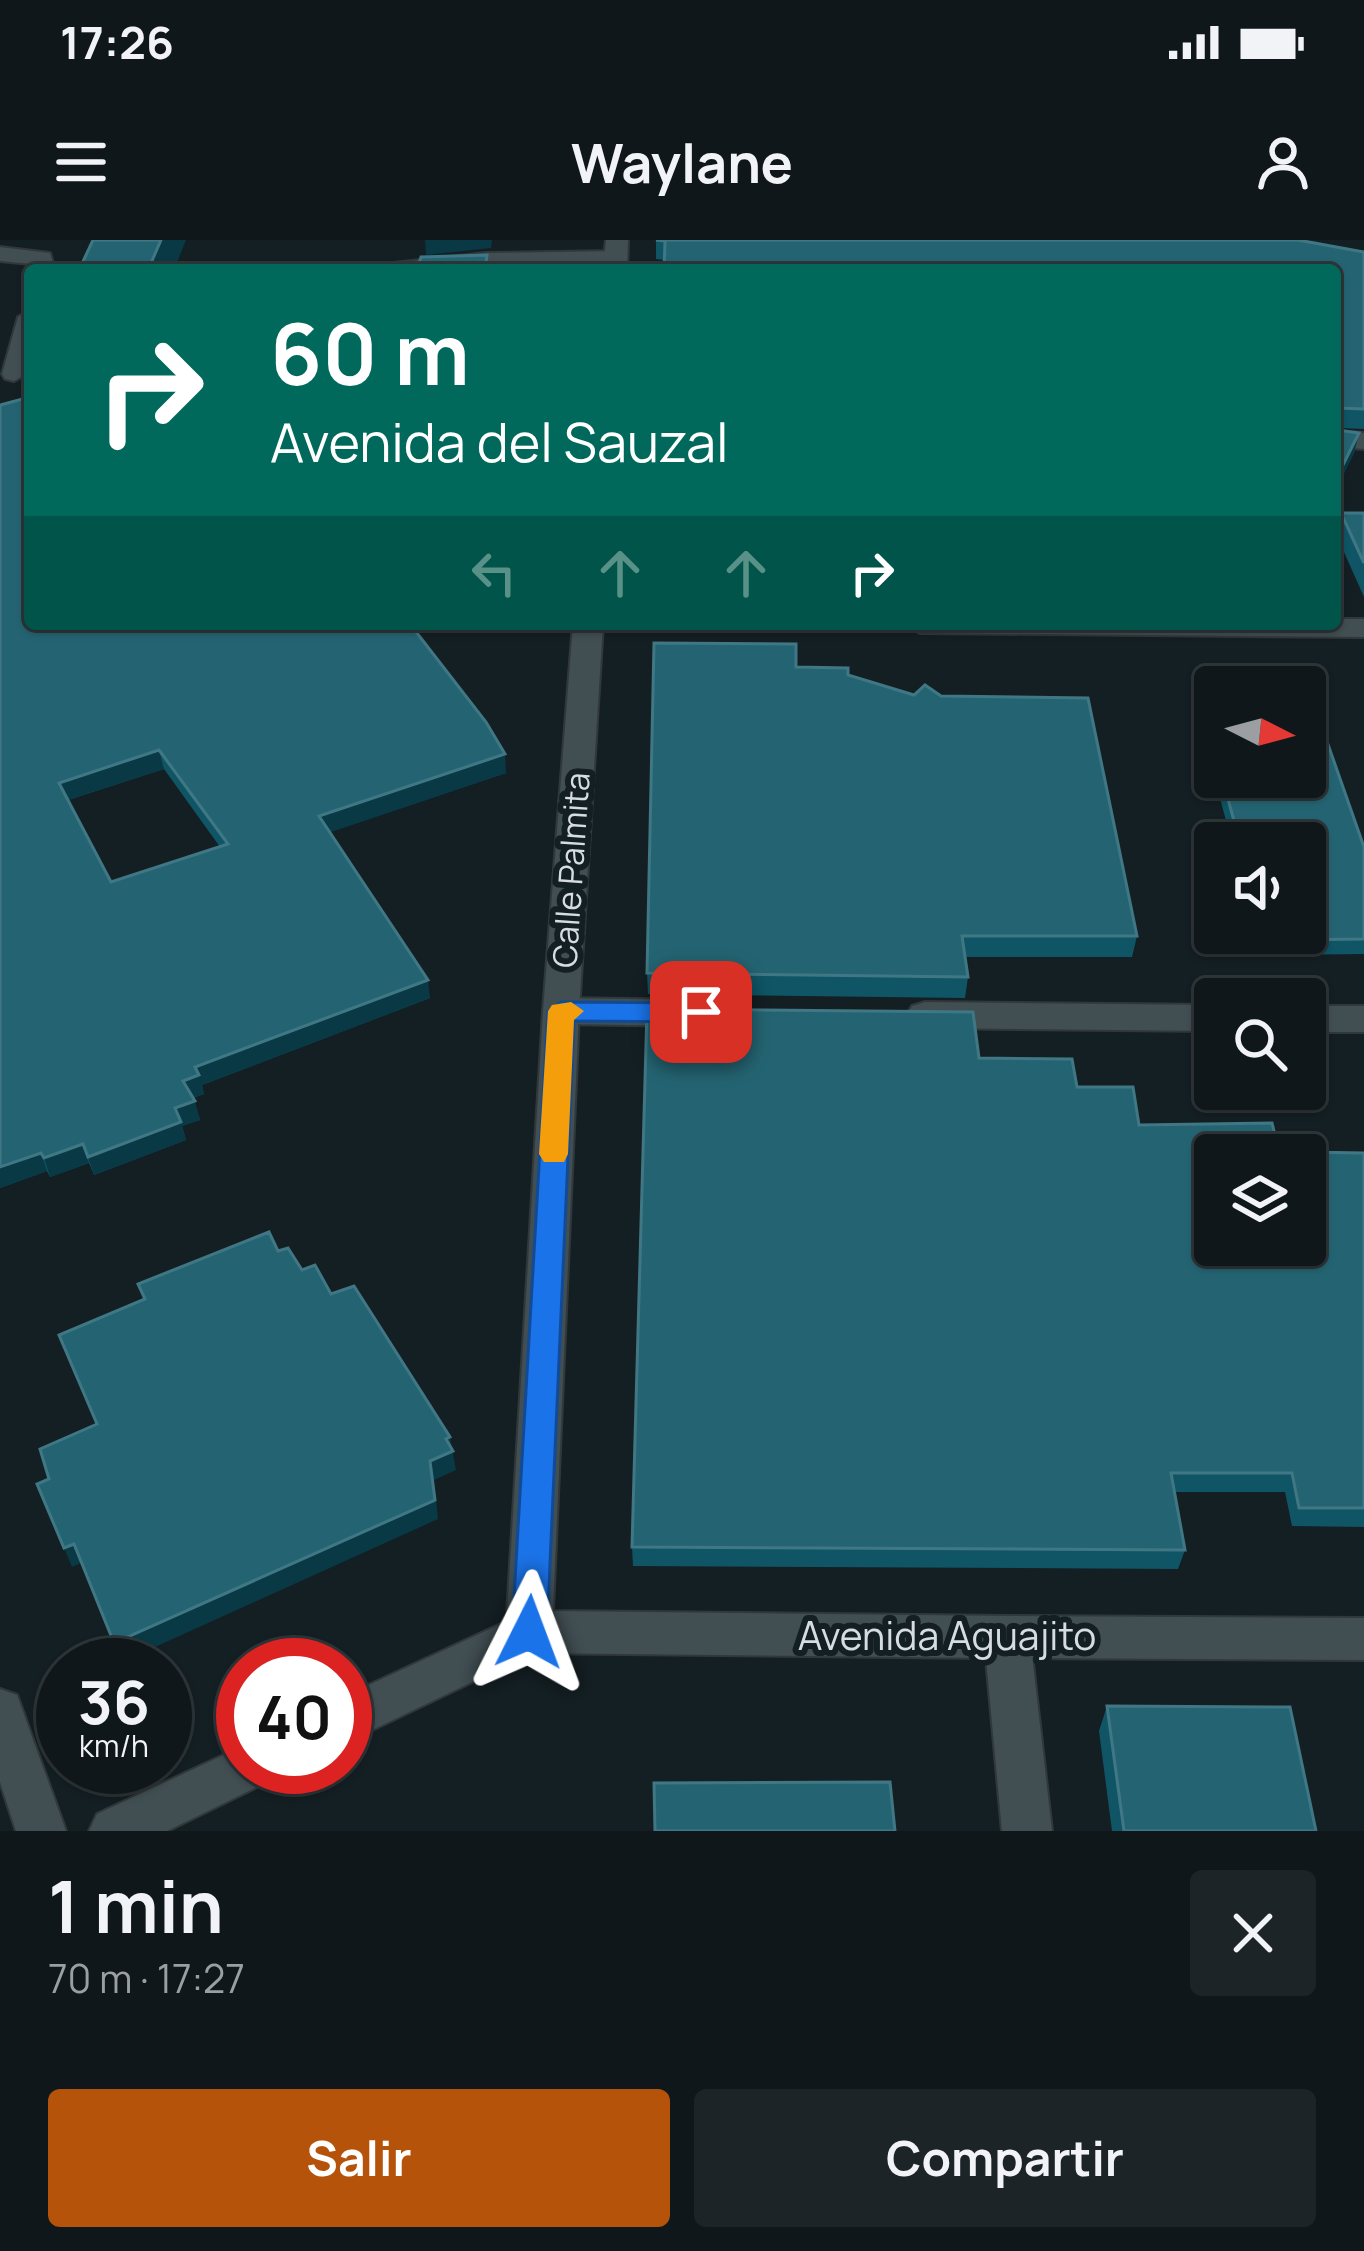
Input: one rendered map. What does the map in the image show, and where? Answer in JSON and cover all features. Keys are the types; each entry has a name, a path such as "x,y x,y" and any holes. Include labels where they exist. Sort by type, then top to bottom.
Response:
{"street":[{"path":"0,254 42,258 42,264"},
{"path":"449,264 616,256"},
{"path":"15,373 24,339"},
{"name":"Calle Palmita","path":"529,1632 561,1011 588,630"},
{"path":"561,1011 725,1013"},
{"path":"888,1014 1194,1018"},
{"path":"1326,1018 1364,1019"},
{"path":"372,1707 529,1632"},
{"name":"Avenida Aguajito","path":"529,1632 1364,1639"},
{"path":"1006,1636 1027,1831"},
{"path":"0,1711 40,1831"},
{"path":"114,1831 216,1782"}],"building":[{"path":"93,240 161,240 151,264 82,264"},
{"path":"656,240 1298,240 1364,252 1364,409 1341,408 1341,264 664,264 665,241"},
{"path":"487,255 486,264 419,264 421,257"},
{"path":"24,399 24,630 415,630 505,754 319,816 428,980 195,1067 199,1075 183,1081 195,1101 175,1108 181,1122 88,1157 83,1144 0,1167 0,405","holes":["159,750 228,844 111,882 59,783"]},
{"path":"1341,431 1359,433 1341,469"},
{"path":"1341,513 1364,513 1364,563"},
{"path":"654,643 796,644 796,667 848,668 848,675 914,695 925,685 941,696 1088,698 1137,936 962,936 968,977 647,973"},
{"path":"1326,739 1364,847 1364,939 1326,939 1326,822 1234,822 1228,798 1326,798"},
{"path":"647,1009 973,1012 979,1058 1072,1059 1077,1087 1133,1087 1139,1125 1272,1123 1275,1134 1194,1134 1194,1266 1326,1266 1326,1152 1364,1153 1364,1508 1299,1508 1292,1473 1171,1473 1185,1550 632,1547"},
{"path":"269,1232 278,1251 288,1248 302,1270 315,1265 331,1294 354,1286 450,1437 446,1439 453,1451 430,1461 435,1500 125,1638 112,1638 74,1544 64,1548 37,1484 49,1479 40,1449 97,1424 59,1335 145,1299 138,1284"},
{"path":"1107,1706 1290,1707 1316,1831 1124,1831"},
{"path":"890,1782 895,1831 655,1831 654,1783"}],"slow traffic":[{"path":"554,1154 561,1011 571,1011"}],"route":[{"path":"529,1632 561,1011 701,1012"}]}
